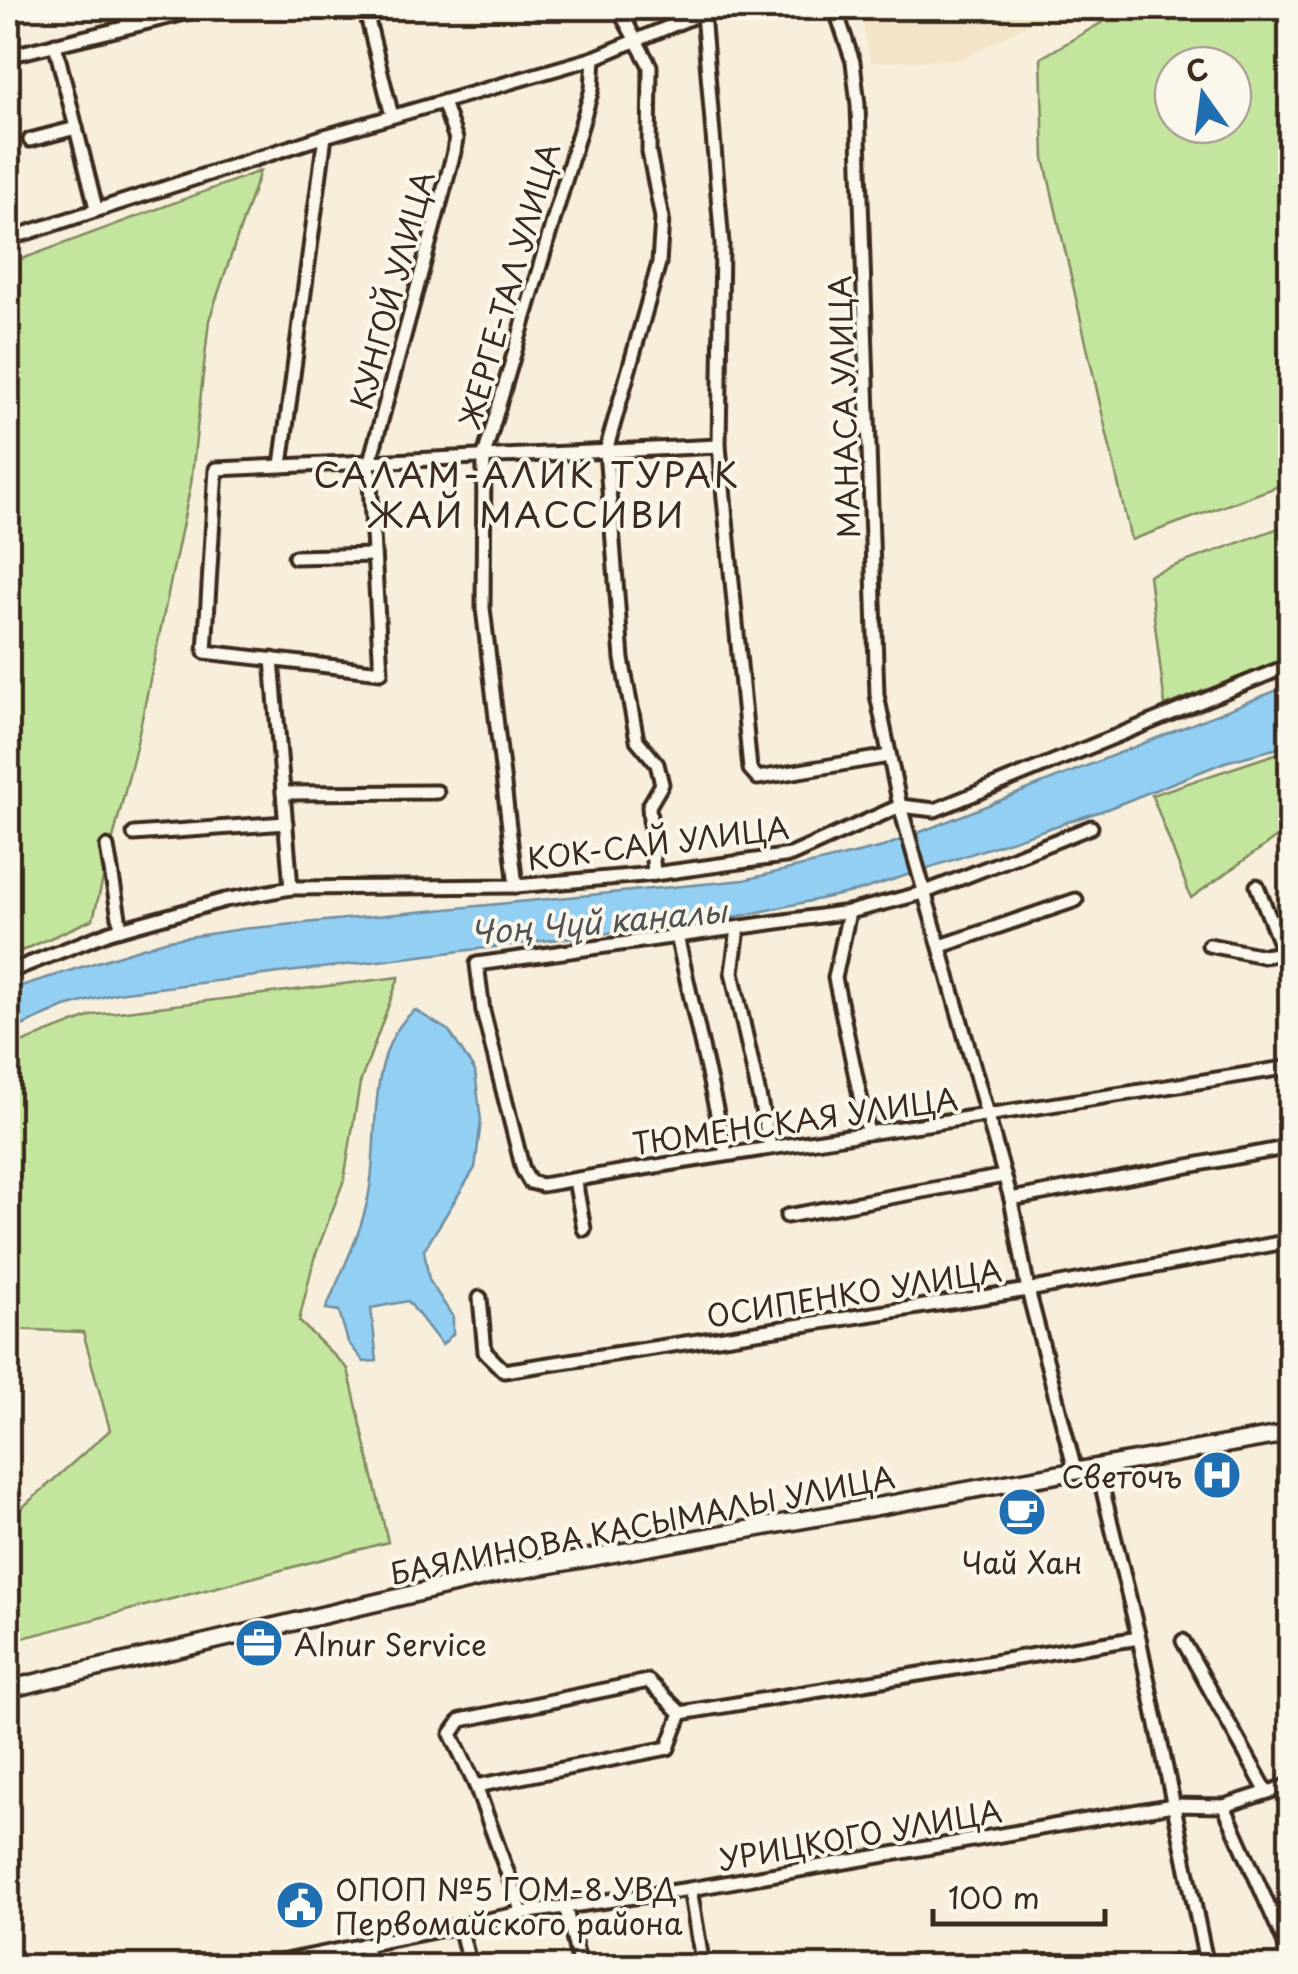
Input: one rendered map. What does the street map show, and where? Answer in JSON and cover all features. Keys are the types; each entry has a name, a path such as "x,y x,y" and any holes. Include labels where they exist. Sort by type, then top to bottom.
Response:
{"main road":[{"name":"БАЯЛИНОВА КАСЫМАЛЫ УЛИЦА","path":"8,1689 498,1574 1290,1433"}],"street":[{"path":"123,8 128,26"},
{"path":"8,56 206,8"},
{"path":"365,8 392,116"},
{"path":"618,8 650,66 649,152 662,218 659,263 606,451 622,659 637,740 658,764 662,784 649,806 654,874"},
{"name":"МАНАСА УЛИЦА","path":"835,8 853,62 858,104 877,695 922,887"},
{"path":"8,239 325,136 594,58 708,10 722,244 720,446 750,769 758,778 794,775 890,756"},
{"path":"54,44 96,208"},
{"name":"ЖЕРГЕ-ТАЛ УЛИЦА","path":"516,886 483,608 484,456 592,89 594,58"},
{"name":"КУНГОЙ УЛИЦА","path":"281,465 216,468 205,652 381,672 369,465 454,152 456,139 443,102"},
{"path":"30,140 76,128"},
{"path":"325,136 281,465 369,465 720,446"},
{"path":"295,557 374,555"},
{"path":"272,659 291,888"},
{"name":"КОК-САЙ УЛИЦА","path":"8,972 121,929 225,900 291,888 516,886 654,874 791,855 900,806 935,810 1290,665"},
{"path":"283,793 437,792"},
{"path":"134,834 286,823"},
{"path":"726,1153 677,936 850,912 1091,827"},
{"path":"107,847 121,929"},
{"path":"1257,886 1290,969"},
{"path":"922,887 1011,1199 1028,1290 1075,1470"},
{"path":"941,946 1076,900"},
{"path":"850,912 835,978 868,1129"},
{"path":"738,928 732,972 770,1146"},
{"name":"ТЮМЕНСКАЯ УЛИЦА","path":"677,936 557,949 476,964 482,1011 522,1170 530,1182 542,1186 868,1129 988,1118 1290,1067"},
{"path":"1209,945 1263,956 1284,953"},
{"path":"1011,1199 1290,1147"},
{"path":"787,1216 1004,1176"},
{"path":"575,1180 584,1229"},
{"name":"ОСИПЕНКО УЛИЦА","path":"480,1298 485,1352 504,1371 1028,1290 1290,1241"},
{"path":"1097,1466 1138,1638 1206,1962 1159,1966"},
{"path":"681,1713 1138,1638"},
{"path":"1183,1642 1267,1792"},
{"path":"522,1913 476,1786 451,1734 461,1720 648,1681 681,1713"},
{"path":"476,1786 668,1748 681,1713"},
{"path":"1173,1805 1224,1806 1289,1787"},
{"name":"УРИЦКОГО УЛИЦА","path":"265,1966 522,1913 566,1910 1173,1805"},
{"path":"1224,1806 1290,1955"},
{"path":"690,1889 703,1966"},
{"path":"566,1910 580,1966"},
{"path":"460,1927 470,1966"},
{"path":"364,1944 370,1966"}],"shaded area":[{"path":"859,8 1056,8 964,59 871,62"}],"green space":[{"path":"1145,8 1290,8 1290,482 1131,540 1044,158 1041,58 1120,12"},
{"path":"260,171 209,320 191,484 136,747 93,919 8,957 8,264"},
{"path":"1290,524 1290,657 1165,706 1149,575"},
{"path":"1290,749 1290,836 1284,832 1191,898 1152,795"},
{"path":"399,977 360,1083 344,1180 314,1259 299,1321 348,1369 388,1542 8,1642 8,1520 110,1430 83,1332 8,1329 8,1048 94,1015"}],"water":[{"name":"Чоң Чүй каналы","path":"1290,685 1290,745 1225,762 1107,809 862,890 731,918 117,993 65,1007 8,1032 8,990 168,940 242,929 744,880 883,847"},
{"path":"415,1010 449,1031 475,1071 481,1121 475,1168 424,1250 429,1280 453,1317 453,1334 442,1345 408,1301 371,1308 377,1361 364,1362 348,1342 339,1311 326,1309 366,1208 381,1070 399,1027"}],"place":[{"name":"Светочъ","path":"1217,1475"},
{"name":"Чай Хан","path":"1022,1512"},
{"name":"Alnur Service","path":"259,1643"},
{"name":"ОПОП №5 ГОМ-8 УВД Первомайского района","path":"300,1905"}],"district":[{"name":"САЛАМ-АЛИК ТУРАК ЖАЙ МАССИВИ","path":"527,493"}]}
